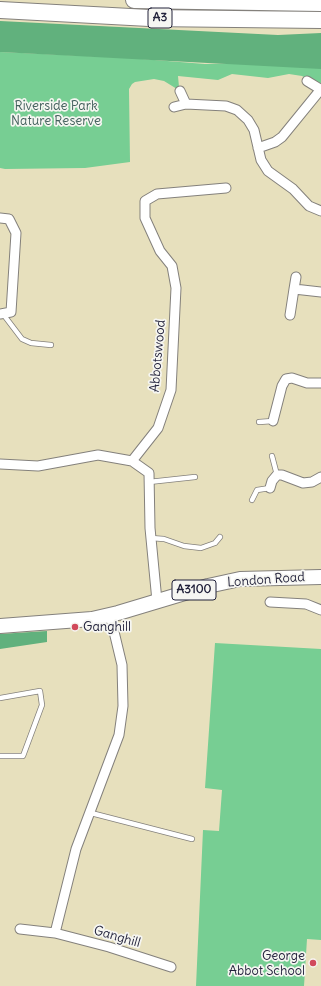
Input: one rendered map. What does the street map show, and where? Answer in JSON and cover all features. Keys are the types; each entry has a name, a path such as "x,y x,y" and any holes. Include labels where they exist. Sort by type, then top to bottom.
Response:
{"highway":[{"name":"A3","path":"134,0 321,3"},
{"name":"A3","path":"0,10 149,18 321,20"}],"main road":[{"name":"London Road","path":"0,626 92,619 208,586 240,579 321,577"}],"street":[{"path":"258,148 275,142 282,137 306,109 320,89 307,81"},
{"path":"180,90 186,104"},
{"path":"174,107 186,104 226,106 237,110 248,120 254,130 260,160 268,171 294,189 309,206 321,211"},
{"name":"Abbotswood","path":"132,461 158,428 170,390 176,288 172,266 160,252 145,218 145,201 157,194 226,188"},
{"path":"0,218 9,219 16,233 4,313"},
{"path":"290,315 296,277"},
{"path":"294,289 321,292"},
{"path":"273,421 282,386 286,379 292,378 307,383 321,383"},
{"path":"0,464 38,466 98,455 132,461 149,473 151,538 157,601"},
{"path":"270,488 272,482 277,476 282,475 303,484 320,478"},
{"path":"270,602 306,604 321,610"},
{"path":"55,933 76,849 91,813 119,735 123,706 122,665 110,615"},
{"name":"Ganghill","path":"20,929 55,933 109,947 171,966"}],"lane":[{"path":"4,313 22,339 31,343 51,345"},
{"path":"259,422 273,421"},
{"path":"272,456 277,476"},
{"path":"149,482 195,477"},
{"path":"252,500 257,490 270,488"},
{"path":"151,538 167,539 184,546 201,548 215,544 220,537"},
{"path":"0,698 40,692 42,705 23,756 0,756"},
{"path":"91,813 192,839"}],"green space":[{"path":"0,21 278,35 321,33 321,69 0,52"},
{"name":"Riverside Park Nature Reserve","path":"0,52 129,58 205,64 321,62 321,86 302,76 289,74 268,78 232,74 218,80 178,76 179,87 177,89 164,81 154,79 135,82 129,89 130,162 85,168 5,169 0,168"},
{"path":"47,631 47,642 0,649 0,634"},
{"path":"215,643 321,649 321,940 307,939 304,986 196,986 203,830 219,831 222,790 205,788"}],"place":[{"name":"Ganghill","path":"75,627"},
{"name":"George Abbot School","path":"313,963"}]}
